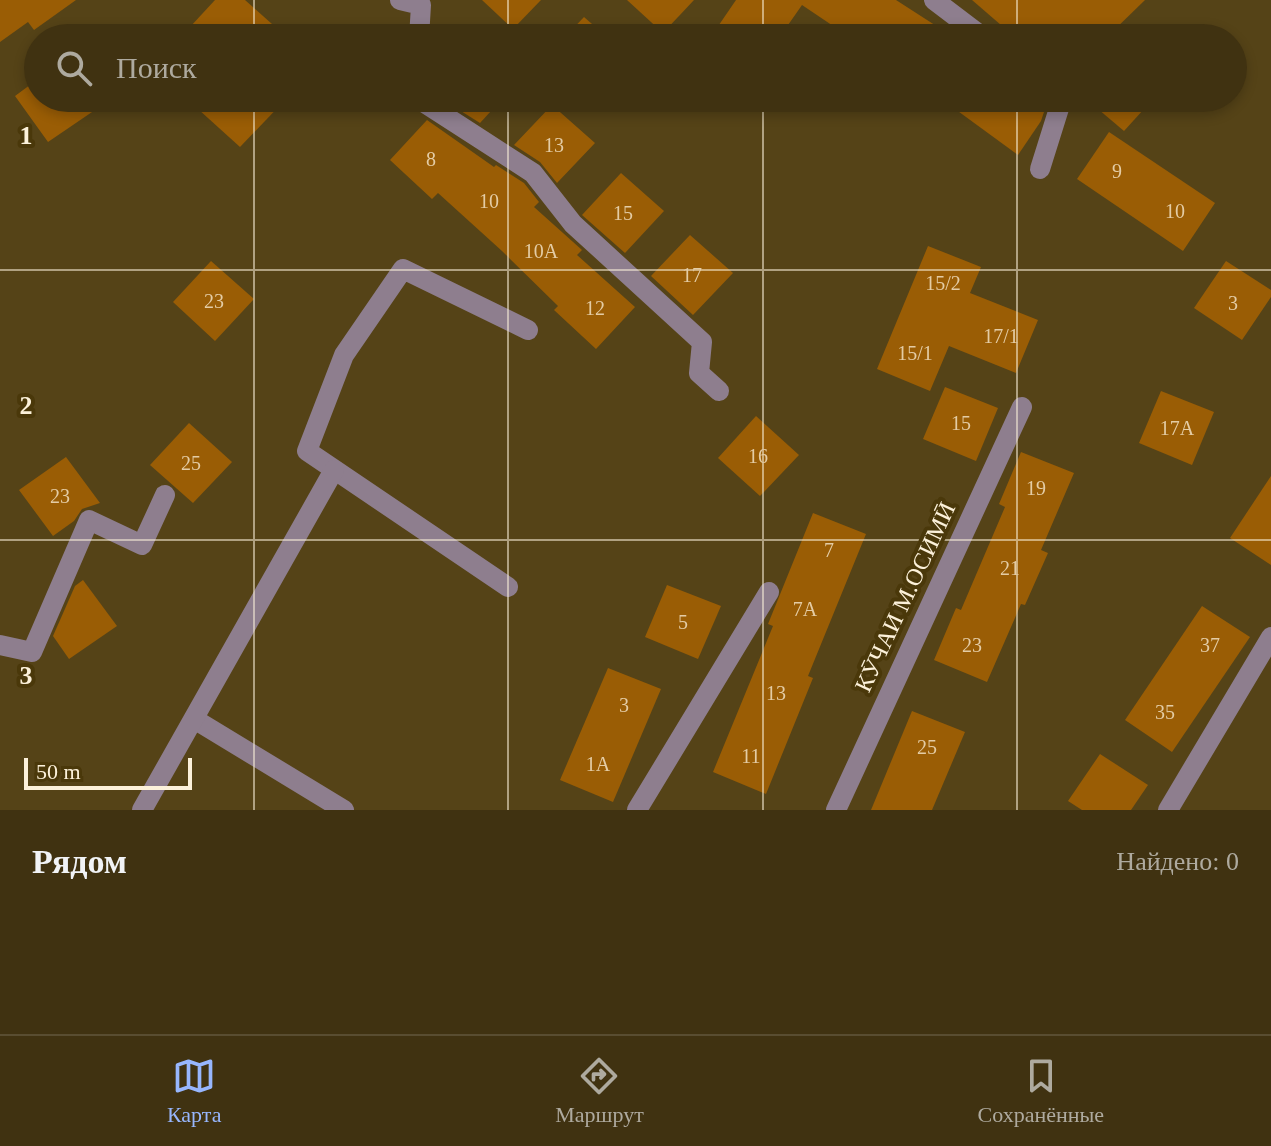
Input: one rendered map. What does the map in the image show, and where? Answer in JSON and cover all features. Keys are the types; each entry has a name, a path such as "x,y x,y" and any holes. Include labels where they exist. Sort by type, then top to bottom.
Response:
{"street":[{"path":"400,0 421,5 420,24"},
{"path":"934,0 966,24"},
{"path":"439,112 533,173 573,224 702,342 699,373 719,391"},
{"path":"1040,169 1058,112"},
{"path":"508,587 307,451 344,355 403,269 528,330"},
{"name":"КӮЧАИ М.ОСИМӢ","path":"836,810 1022,407"},
{"path":"142,810 334,470"},
{"path":"0,645 32,652 89,520 142,545 165,495"},
{"path":"637,810 769,592"},
{"path":"1168,810 1270,642"},
{"path":"194,719 344,810"}],"building":[{"path":"0,0 76,0 42,24 28,22 0,42"},
{"path":"215,0 245,0 272,24 193,24"},
{"path":"482,0 541,0 518,24 508,24"},
{"path":"627,0 694,0 671,24 653,24"},
{"path":"736,0 896,0 933,24 830,24 802,5 789,24 720,24"},
{"path":"972,0 1145,0 1120,24 1000,24"},
{"path":"584,17 592,24 577,24"},
{"path":"24,89 24,109 15,96"},
{"path":"26,112 92,112 48,142"},
{"path":"201,112 274,112 240,147"},
{"path":"462,112 490,112 480,123"},
{"path":"545,112 560,112 595,143 557,183 540,162 514,145"},
{"path":"959,112 1044,112 1018,155"},
{"path":"1102,112 1141,112 1124,131"},
{"path":"427,120 494,167 496,165 524,183 539,202 534,207 582,250 577,255 635,307 596,349 554,310 558,306 502,251 438,193 432,199 390,160"},
{"path":"1109,132 1215,203 1183,251 1077,179"},
{"path":"621,173 664,211 625,253 582,215"},
{"path":"690,235 733,273 693,315 651,276"},
{"path":"928,246 981,267 970,293 1038,320 1016,373 949,346 930,391 877,369"},
{"path":"211,261 254,299 215,341 173,302"},
{"path":"1226,261 1271,290 1271,297 1242,340 1194,308"},
{"path":"945,387 998,408 976,461 923,439"},
{"path":"1161,391 1214,412 1192,465 1139,443"},
{"path":"756,416 799,455 760,496 718,458"},
{"path":"189,423 232,462 193,503 150,465"},
{"path":"1021,452 1074,473 1041,550 1048,553 1025,605 1021,604 987,682 934,660 956,608 961,610 1005,507 999,504"},
{"path":"66,457 100,503 82,509 74,521 53,536 19,490"},
{"path":"1271,476 1271,565 1230,538"},
{"path":"813,513 866,534 808,676 813,678 766,794 713,772 773,626 768,624"},
{"path":"83,580 117,626 69,659 53,636 75,586"},
{"path":"667,585 721,606 698,659 645,637"},
{"path":"1202,606 1250,637 1172,752 1125,720"},
{"path":"608,668 661,689 613,802 560,780"},
{"path":"912,711 965,732 932,810 871,810"},
{"path":"1100,754 1148,785 1131,810 1082,810 1068,801"}]}
